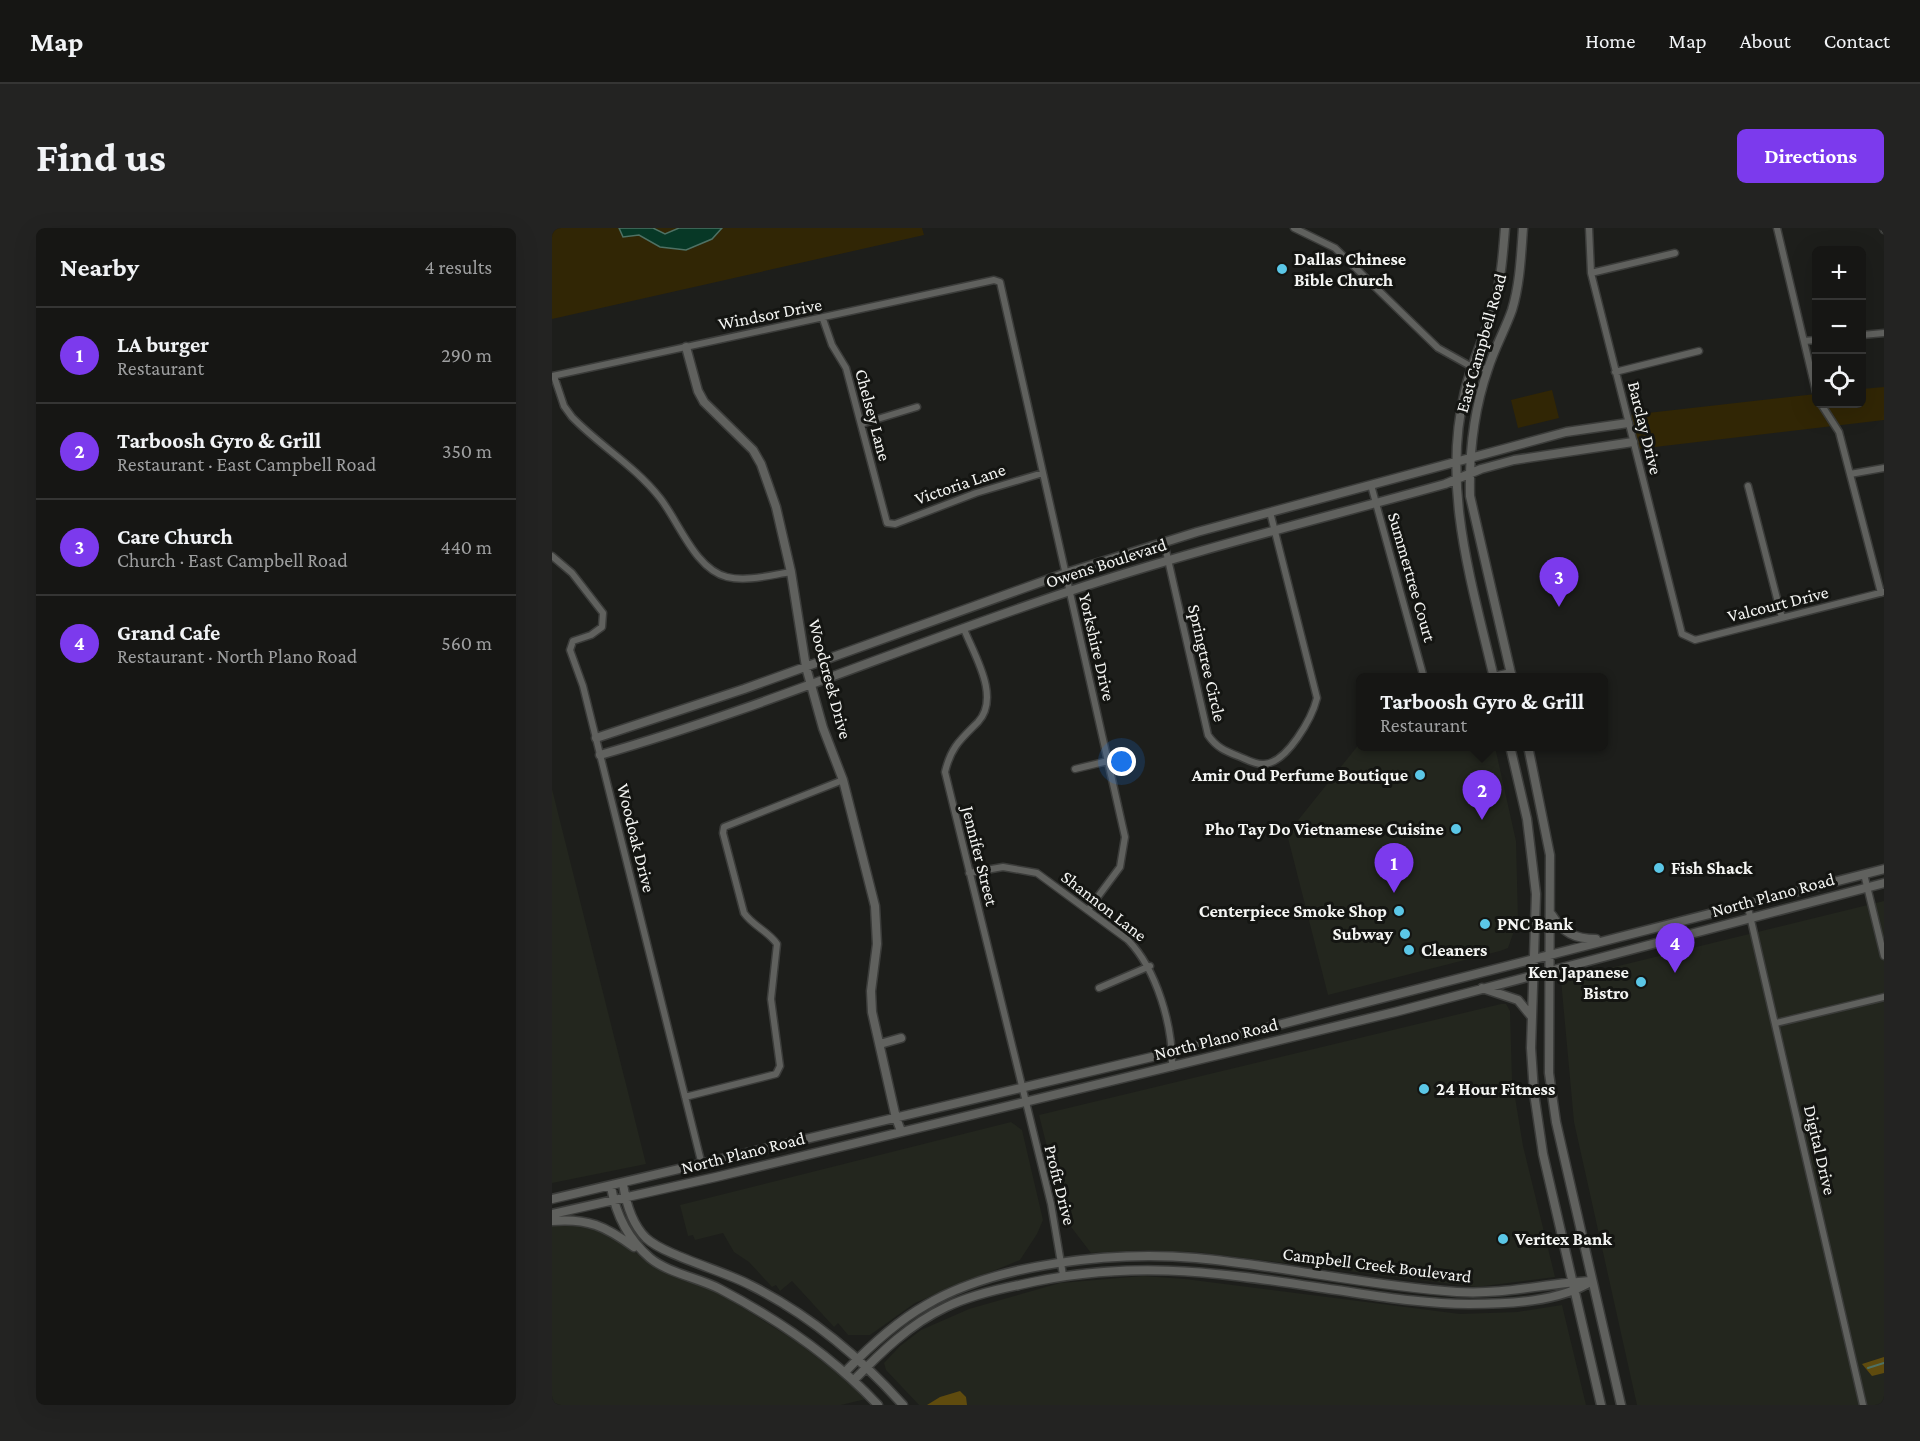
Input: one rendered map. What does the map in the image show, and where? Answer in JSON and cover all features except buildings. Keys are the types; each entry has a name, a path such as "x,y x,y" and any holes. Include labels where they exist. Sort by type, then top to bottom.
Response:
{"main road":[{"name":"East Campbell Road","path":"1493,673 1462,543 1455,463 1465,391 1495,303 1503,262 1505,228"},
{"name":"East Campbell Road","path":"1512,673 1470,496 1470,474 1477,411 1488,369 1512,308 1521,263 1523,228"},
{"name":"Woodcreek Drive","path":"686,346 698,391 704,402 741,436 761,464 776,507 791,572 806,667 827,739 843,780 878,921 871,1003 896,1118 901,1131"},
{"name":"Owens Boulevard","path":"596,738 806,667 1066,573 1164,542 1572,430 1628,423"},
{"name":"Owens Boulevard","path":"600,754 728,716 1070,591 1168,560 1376,503 1530,456 1633,442"},
{"path":"1511,751 1527,819 1536,894 1532,1070 1543,1154 1601,1405"},
{"path":"1529,751 1550,855 1549,1073 1556,1122 1621,1405"},
{"path":"1518,782 1535,778"},
{"name":"North Plano Road","path":"552,1199 1173,1052 1395,996 1747,902 1884,869"},
{"name":"North Plano Road","path":"552,1214 716,1177 1395,1012 1884,883"},
{"path":"1551,915 1559,926 1573,936 1582,939 1609,939"},
{"path":"1481,988 1518,1000 1532,1017"},
{"path":"1395,996 1395,1012"},
{"path":"880,1044 901,1038"},
{"path":"702,1165 705,1171 716,1177"},
{"path":"622,1184 625,1198 639,1229 656,1245 713,1267 779,1301 840,1344 903,1405"},
{"path":"610,1187 613,1200 628,1234 651,1259"},
{"path":"552,1221 576,1220 594,1223 619,1235 651,1259 748,1304 846,1371 878,1405"},
{"name":"Campbell Creek Boulevard","path":"846,1371 911,1314 950,1293 999,1277 1061,1263 1126,1256 1195,1258 1449,1291 1515,1292 1572,1282 1592,1281"},
{"path":"1155,1269 1156,1257"},
{"name":"Campbell Creek Boulevard","path":"854,1380 896,1340 919,1323 954,1304 988,1292 1063,1275 1110,1269 1155,1269 1448,1304 1484,1305 1575,1292 1592,1281"},
{"path":"1317,1287 1319,1275"},
{"path":"1448,1304 1449,1291"},
{"path":"950,1293 954,1304"}],"street":[{"path":"1294,228 1335,248 1438,348 1472,367 1488,369"},
{"name":"Barclay Drive","path":"1589,228 1591,273 1682,634"},
{"path":"1777,228 1812,375"},
{"path":"1591,273 1675,253"},
{"name":"Windsor Drive","path":"553,376 994,280"},
{"name":"Yorkshire Drive","path":"994,280 1003,285 1125,837 1122,860 1114,878 1088,910"},
{"name":"Chelsey Lane","path":"823,319 832,345 846,368 887,523"},
{"path":"1866,335 1884,333"},
{"path":"1804,341 1812,340"},
{"path":"1615,372 1699,351"},
{"path":"553,376 564,406 572,417 639,474 659,497 702,560 714,570 727,577 752,579 791,572"},
{"path":"861,424 917,407"},
{"path":"1824,408 1836,424 1882,593"},
{"path":"1850,474 1884,468"},
{"name":"Victoria Lane","path":"887,523 895,524 985,490 1043,473"},
{"name":"Summertree Court","path":"1371,485 1423,673"},
{"path":"1748,486 1782,618"},
{"name":"Springtree Circle","path":"1164,542 1208,735 1221,749 1256,764 1266,764 1280,759 1311,720 1317,698 1270,512"},
{"name":"Woodoak Drive","path":"552,556 572,573 603,613 602,627 570,644 596,738 702,1165"},
{"name":"Valcourt Drive","path":"1682,634 1695,640 1882,593"},
{"name":"Jennifer Street","path":"964,629 984,678 987,693 986,708 980,719 950,753 945,772 1024,1103"},
{"path":"1076,769 1108,761"},
{"path":"685,1097 776,1074 780,1066 771,999 777,944 771,936 751,923 744,913 723,833 724,827 843,780"},
{"name":"Shannon Lane","path":"969,873 1003,867 1037,873 1128,940 1150,966 1173,1052 1172,1067"},
{"path":"1864,874 1884,956"},
{"name":"Digital Drive","path":"1747,902 1863,1405"},
{"path":"1099,988 1150,966"},
{"path":"1776,1023 1884,997"},
{"name":"Profit Drive","path":"1024,1103 1051,1204 1063,1275"}],"shaded area":[{"path":"552,228 922,228 924,235 552,319"},
{"path":"619,228 653,228 665,234 679,228 722,228 712,239 686,250 660,247 639,235 623,237"},
{"path":"1884,387 1884,420 1638,449 1630,415 1812,394 1812,408 1866,408 1866,389"},
{"path":"1552,390 1559,418 1518,428 1511,400"},
{"path":"1356,748 1356,751 1496,751 1516,841 1518,920 1508,948 1328,995 1287,834"},
{"path":"552,789 646,1164 552,1183"},
{"path":"1884,901 1884,1405 1637,1405 1574,1122 1561,980"},
{"path":"1506,1004 1510,1011 1512,1079 1523,1146 1555,1277 1476,1287 1196,1252 1143,1250 1091,1253 1065,1219 1039,1115"},
{"path":"1011,1122 1022,1130 1043,1220 1020,1260 915,1303 870,1335 848,1335 838,1323 834,1327 792,1281 780,1291 776,1285 772,1287 749,1262 734,1252 723,1233 695,1240 693,1235 688,1236 680,1205"},
{"path":"579,1220 659,1266 715,1290 794,1340 837,1372 866,1399 841,1405 552,1405 552,1225"},
{"path":"1143,1276 1185,1279 1460,1314 1517,1312 1562,1305 1586,1405 919,1405 886,1370 884,1363 900,1346 921,1330 969,1309 1060,1283"},
{"path":"1884,1357 1884,1373 1872,1376 1862,1364"},
{"path":"960,1391 966,1397 967,1405 927,1405 940,1397"}],"waterway":[{"path":"1868,1368 1884,1363"}],"place":[{"name":"Dallas Chinese Bible Church","path":"1282,269"},
{"name":"Care Church","path":"1559,607"},
{"name":"Amir Oud Perfume Boutique","path":"1420,775"},
{"name":"Tarboosh Gyro & Grill","path":"1482,820"},
{"name":"Pho Tay Do Vietnamese Cuisine","path":"1456,829"},
{"name":"Fish Shack","path":"1659,868"},
{"name":"LA burger","path":"1394,893"},
{"name":"Centerpiece Smoke Shop","path":"1399,911"},
{"name":"PNC Bank","path":"1485,924"},
{"name":"Subway","path":"1405,934"},
{"name":"Cleaners","path":"1409,950"},
{"name":"Grand Cafe","path":"1675,973"},
{"name":"Ken Japanese Bistro","path":"1641,982"},
{"name":"24 Hour Fitness","path":"1424,1089"},
{"name":"Veritex Bank","path":"1503,1239"}]}
